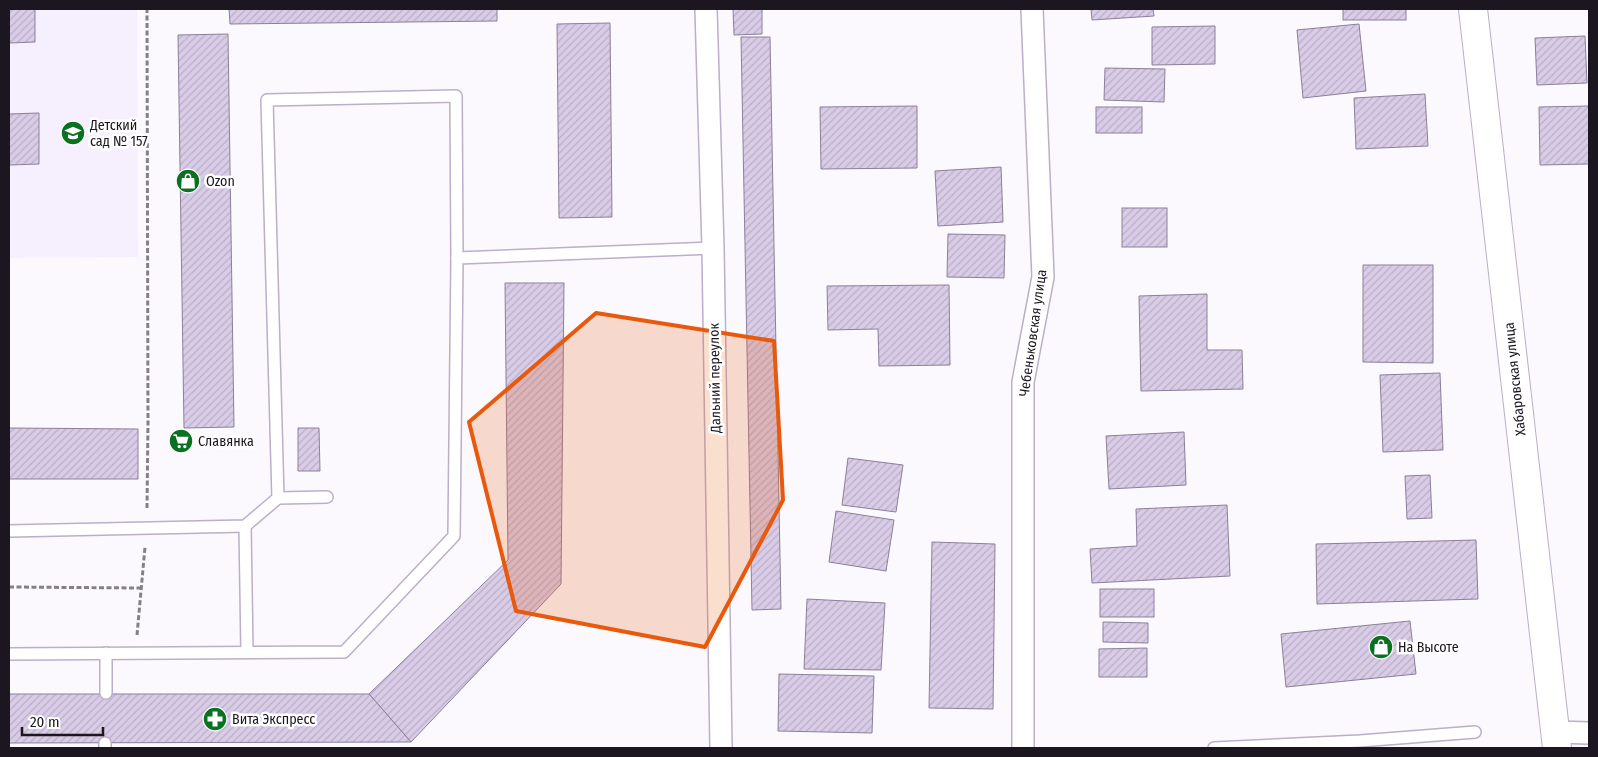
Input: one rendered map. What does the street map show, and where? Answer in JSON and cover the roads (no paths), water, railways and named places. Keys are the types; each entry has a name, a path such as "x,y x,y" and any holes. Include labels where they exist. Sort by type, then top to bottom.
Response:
{"main road":[{"name":"Хабаровская улица","path":"1473,9 1556,740"}],"street":[{"name":"Дальний переулок","path":"706,9 713,248 721,748"},
{"name":"Чебеньковская улица","path":"1023,748 1024,382 1042,277 1032,9"},
{"path":"1556,740 1589,733"}],"lane":[{"path":"9,654 344,652 454,536 456,96 267,100 278,498"},
{"path":"456,258 713,248"},
{"path":"9,530 245,526 278,498 327,497"},
{"path":"245,526 247,652"},
{"path":"106,653 106,693"},
{"path":"1214,748 1360,745 1476,732"}],"place":[{"name":"Детский сад № 157","path":"73,133"},
{"name":"Ozon","path":"188,181"},
{"name":"Славянка","path":"181,441"},
{"name":"На Высоте","path":"1381,647"},
{"name":"Вита Экспресс","path":"215,719"}]}
